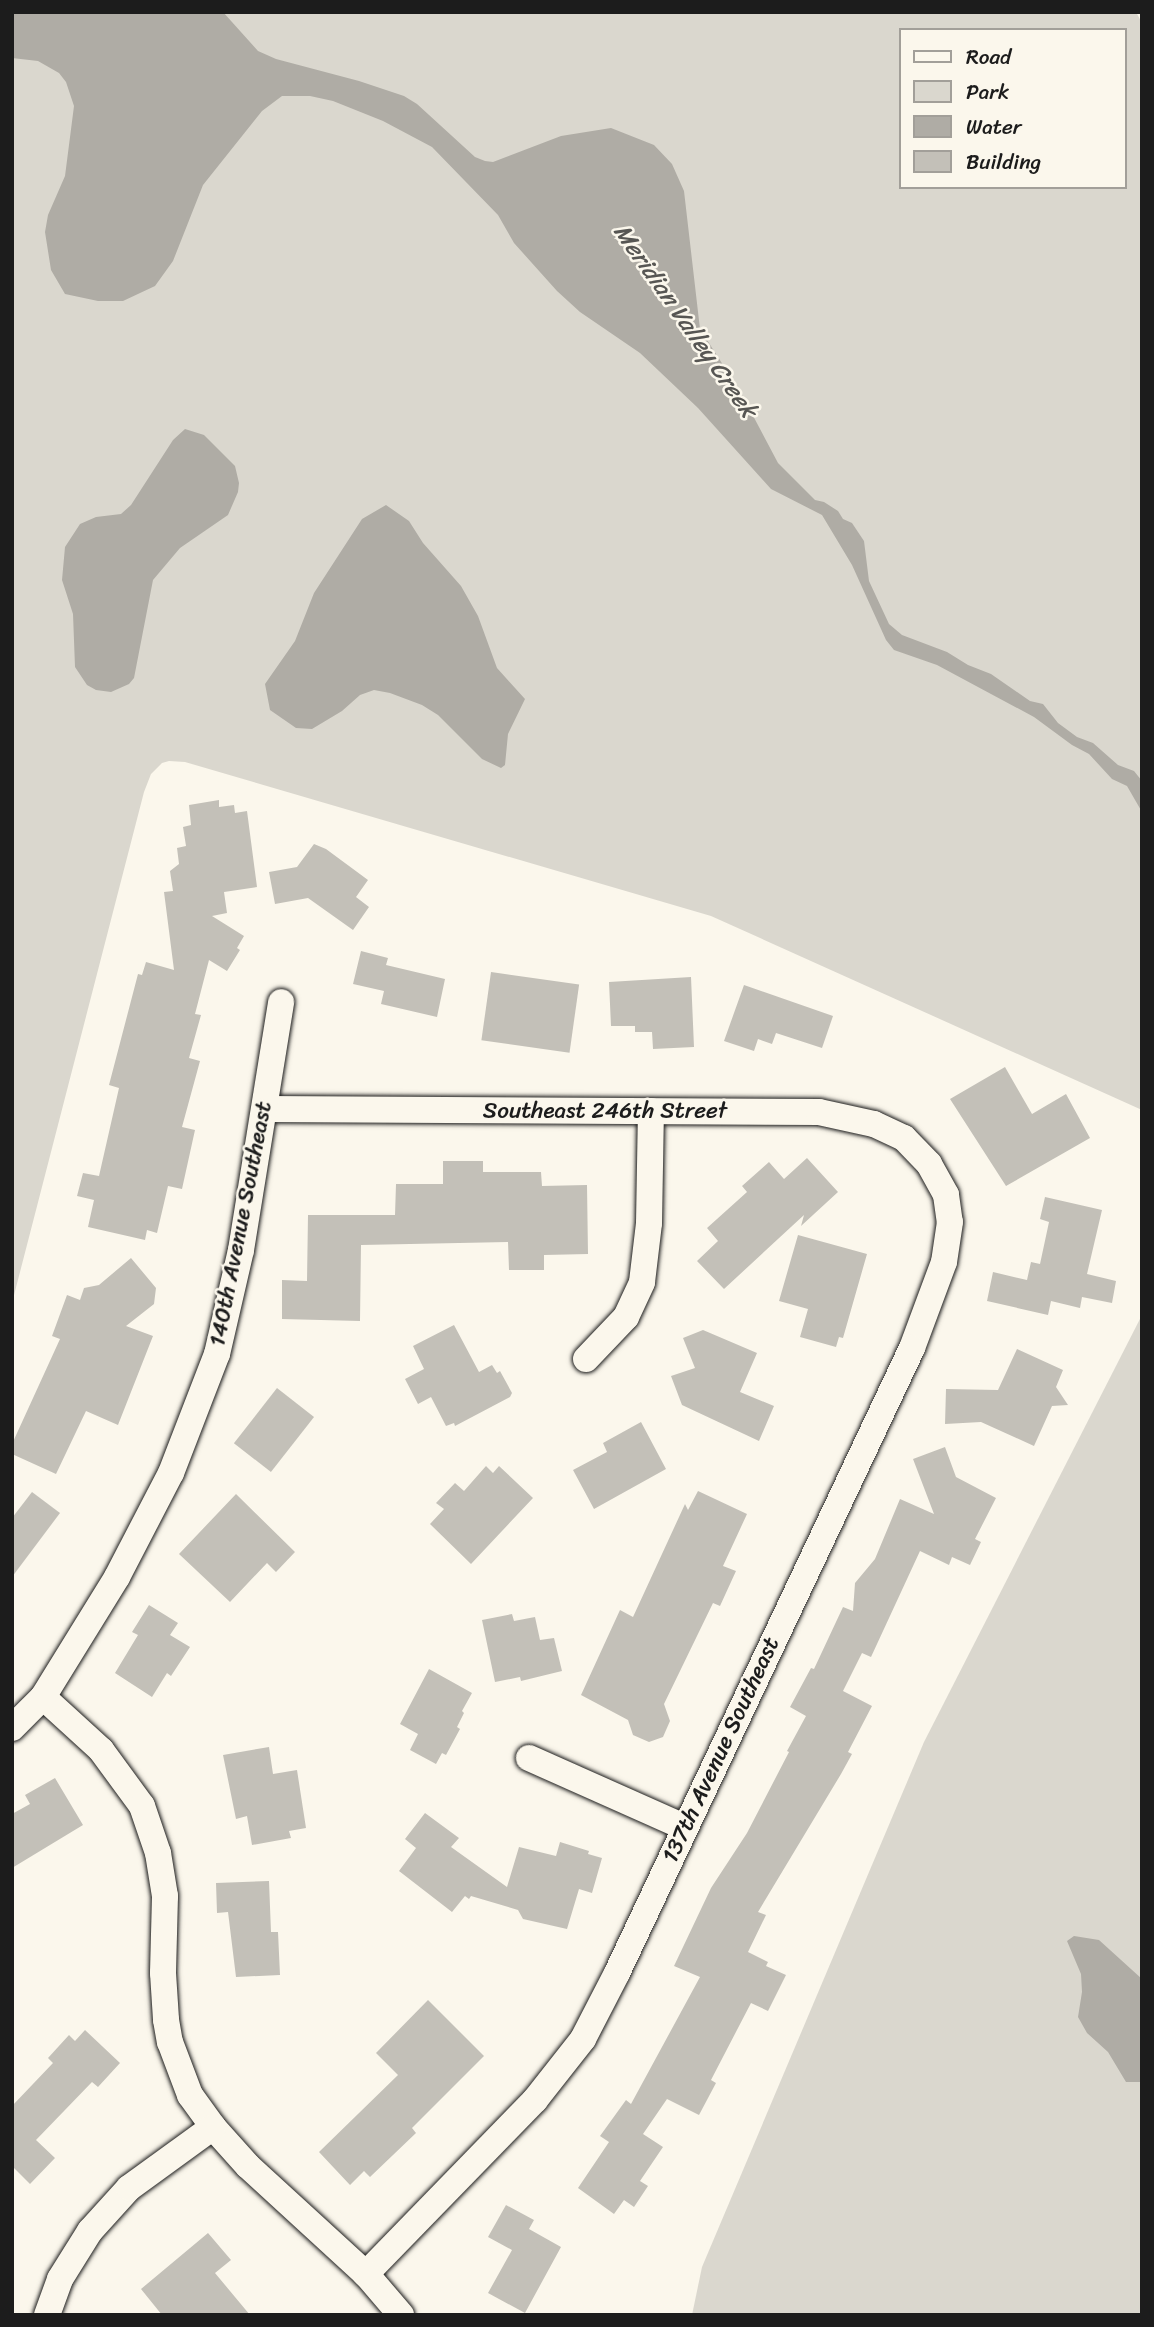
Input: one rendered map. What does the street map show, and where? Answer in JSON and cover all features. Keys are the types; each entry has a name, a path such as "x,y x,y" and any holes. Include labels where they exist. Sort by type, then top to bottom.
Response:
{"street":[{"name":"140th Avenue Southeast","path":"12,1728 43,1697 117,1577 171,1473 216,1354 241,1250 281,1002"},
{"name":"Southeast 246th Street","path":"265,1109 819,1112 874,1124 904,1138 929,1164"},
{"path":"586,1359 626,1317 642,1282 649,1223 651,1111"},
{"name":"137th Avenue Southeast","path":"366,2274 535,2100 583,2039 617,1973 912,1348 931,1301 944,1262 950,1222 946,1195 929,1164"},
{"path":"43,1697 101,1750 142,1806 158,1853 165,1896 163,1996 170,2042 190,2095 213,2127 248,2166 366,2274 401,2315"},
{"path":"528,1758 684,1827"},
{"path":"47,2315 60,2279 90,2231 129,2188 213,2127"}],"green space":[{"path":"12,12 1136,12 1142,23 1142,1110 711,916 185,762 162,763 151,774 144,792 12,1303"},
{"path":"1142,1315 1142,2315 692,2315 702,2267 924,1742"}],"water":[{"name":"Meridian Valley Creek","path":"12,12 223,12 258,51 276,59 404,96 417,104 475,157 485,161 493,162 561,136 611,128 654,145 672,164 684,191 700,329 741,393 778,463 815,500 824,502 838,511 843,519 852,523 864,541 869,581 889,624 902,635 947,652 968,665 991,674 1030,701 1043,704 1058,723 1077,737 1093,743 1118,765 1134,771 1142,781 1142,812 1127,786 1112,779 1089,754 1034,717 937,665 894,650 886,640 852,565 822,515 771,489 698,408 640,353 580,312 557,291 514,243 498,215 432,147 383,121 333,101 310,96 282,96 262,111 203,185 173,261 155,286 123,301 98,301 65,294 51,270 45,232 48,215 65,176 74,106 66,82 59,73 38,61 12,58"},
{"path":"185,429 204,435 235,466 238,492 228,515 180,548 153,580 134,678 129,684 111,692 96,690 87,685 75,667 73,614 62,580 65,547 80,524 96,517 121,514 131,505 173,440"},
{"path":"386,505 409,521 423,543 461,586 478,616 497,668 525,699 508,734 505,765 501,768 482,759 438,715 422,705 390,693 374,690 360,695 342,711 312,729 296,728 270,710 265,684 295,641 314,593 362,519"},
{"path":"1074,1936 1099,1940 1142,1979 1142,2082 1126,2082 1108,2052 1087,2033 1078,2017 1082,1992 1081,1974 1067,1941"}],"building":[{"path":"219,800 219,807 234,805 235,813 247,811 257,887 224,892 227,913 212,916 244,936 237,948 240,950 227,971 209,960 195,1014 201,1015 189,1058 200,1061 182,1127 195,1130 182,1189 168,1186 157,1233 147,1230 145,1240 88,1227 94,1200 77,1196 83,1173 99,1176 119,1088 109,1085 138,974 142,975 146,962 174,970 164,892 173,891 170,871 179,864 177,848 186,846 183,827 191,825 189,805"},
{"path":"314,844 326,849 368,880 356,897 369,907 353,930 308,898 275,904 269,872 297,867"},
{"path":"361,951 388,958 386,965 445,979 437,1017 381,1004 384,991 353,984"},
{"path":"491,972 579,984 570,1053 481,1040"},
{"path":"691,977 694,1047 653,1049 652,1032 635,1032 635,1026 611,1026 609,982"},
{"path":"744,985 833,1016 822,1048 776,1033 772,1044 758,1039 754,1051 724,1041"},
{"path":"1005,1067 1032,1114 1066,1094 1090,1138 1006,1186 950,1099"},
{"path":"807,1158 838,1192 801,1226 804,1215 724,1289 697,1261 718,1241 707,1228 747,1192 742,1186 769,1162 784,1179"},
{"path":"443,1161 483,1161 483,1172 541,1172 542,1186 587,1185 588,1254 544,1255 544,1270 509,1270 508,1242 361,1245 360,1321 282,1319 282,1280 307,1281 308,1215 395,1215 396,1184 443,1184"},
{"path":"1045,1197 1102,1210 1087,1274 1116,1281 1112,1303 1082,1297 1080,1308 1051,1301 1048,1315 987,1301 993,1272 1027,1280 1031,1262 1040,1264 1049,1222 1040,1219"},
{"path":"798,1235 867,1254 843,1338 839,1337 836,1347 800,1337 808,1309 779,1301"},
{"path":"131,1258 156,1288 154,1304 126,1326 153,1336 118,1425 86,1411 56,1474 12,1454 12,1444 60,1339 52,1336 67,1295 80,1300 84,1288 99,1285"},
{"path":"454,1325 479,1372 492,1365 497,1373 500,1371 512,1393 510,1397 455,1426 454,1423 446,1426 431,1397 418,1404 405,1379 424,1369 413,1346"},
{"path":"703,1330 757,1353 740,1392 774,1406 759,1441 682,1405 671,1376 695,1368 683,1338"},
{"path":"1017,1349 1063,1370 1056,1387 1068,1405 1052,1406 1034,1446 981,1422 945,1424 946,1389 998,1390"},
{"path":"277,1388 314,1417 271,1472 234,1443"},
{"path":"641,1422 666,1469 594,1509 573,1470 607,1452 603,1443"},
{"path":"945,1447 956,1477 996,1498 975,1539 981,1542 970,1565 952,1557 949,1565 920,1551 871,1657 862,1653 843,1691 872,1706 848,1752 852,1754 841,1774 758,1912 766,1915 748,1952 768,1962 766,1966 786,1975 768,2011 751,2003 711,2080 716,2083 699,2115 667,2099 643,2134 663,2147 640,2181 648,2186 634,2207 624,2200 614,2214 578,2188 609,2142 600,2136 626,2100 631,2104 700,1977 674,1966 711,1888 747,1833 789,1752 787,1751 806,1716 790,1707 811,1668 814,1669 843,1607 853,1611 855,1583 875,1559 900,1499 934,1514 913,1459"},
{"path":"486,1466 493,1473 499,1466 533,1498 471,1564 430,1524 444,1509 436,1503 455,1483 464,1491"},
{"path":"698,1491 747,1514 723,1566 736,1571 720,1606 713,1603 664,1704 670,1721 663,1737 649,1742 633,1735 628,1720 581,1695 620,1610 633,1617 685,1504 688,1510"},
{"path":"32,1492 60,1513 12,1577 12,1518"},
{"path":"236,1494 295,1552 276,1572 267,1563 230,1602 179,1554"},
{"path":"149,1605 178,1623 170,1635 190,1647 171,1676 167,1673 152,1697 115,1673 138,1635 132,1632"},
{"path":"512,1614 514,1621 535,1617 540,1640 554,1638 562,1671 521,1681 520,1677 495,1682 482,1620"},
{"path":"429,1669 472,1693 462,1711 464,1713 457,1727 460,1729 446,1755 442,1753 436,1764 410,1750 418,1734 400,1724"},
{"path":"269,1747 273,1774 297,1770 306,1828 289,1831 291,1838 252,1845 247,1816 236,1819 223,1755"},
{"path":"55,1778 83,1825 12,1868 12,1814 30,1804 25,1795"},
{"path":"425,1813 459,1838 451,1847 507,1887 519,1847 556,1856 560,1842 589,1851 588,1854 602,1858 592,1893 579,1889 567,1929 523,1919 518,1910 471,1896 469,1899 465,1896 452,1912 399,1871 416,1848 405,1839"},
{"path":"269,1881 271,1932 278,1932 280,1975 236,1977 228,1912 217,1913 216,1883"},
{"path":"428,2000 484,2056 412,2128 416,2133 370,2177 364,2171 350,2185 319,2152 398,2075 376,2053"},
{"path":"85,2030 120,2063 98,2087 92,2082 36,2140 55,2158 30,2184 12,2166 12,2106 53,2063 48,2058 69,2035 75,2041"},
{"path":"506,2205 534,2220 529,2229 561,2247 525,2313 488,2293 512,2250 488,2237"},
{"path":"208,2233 231,2260 215,2273 250,2315 162,2315 141,2289"}]}
